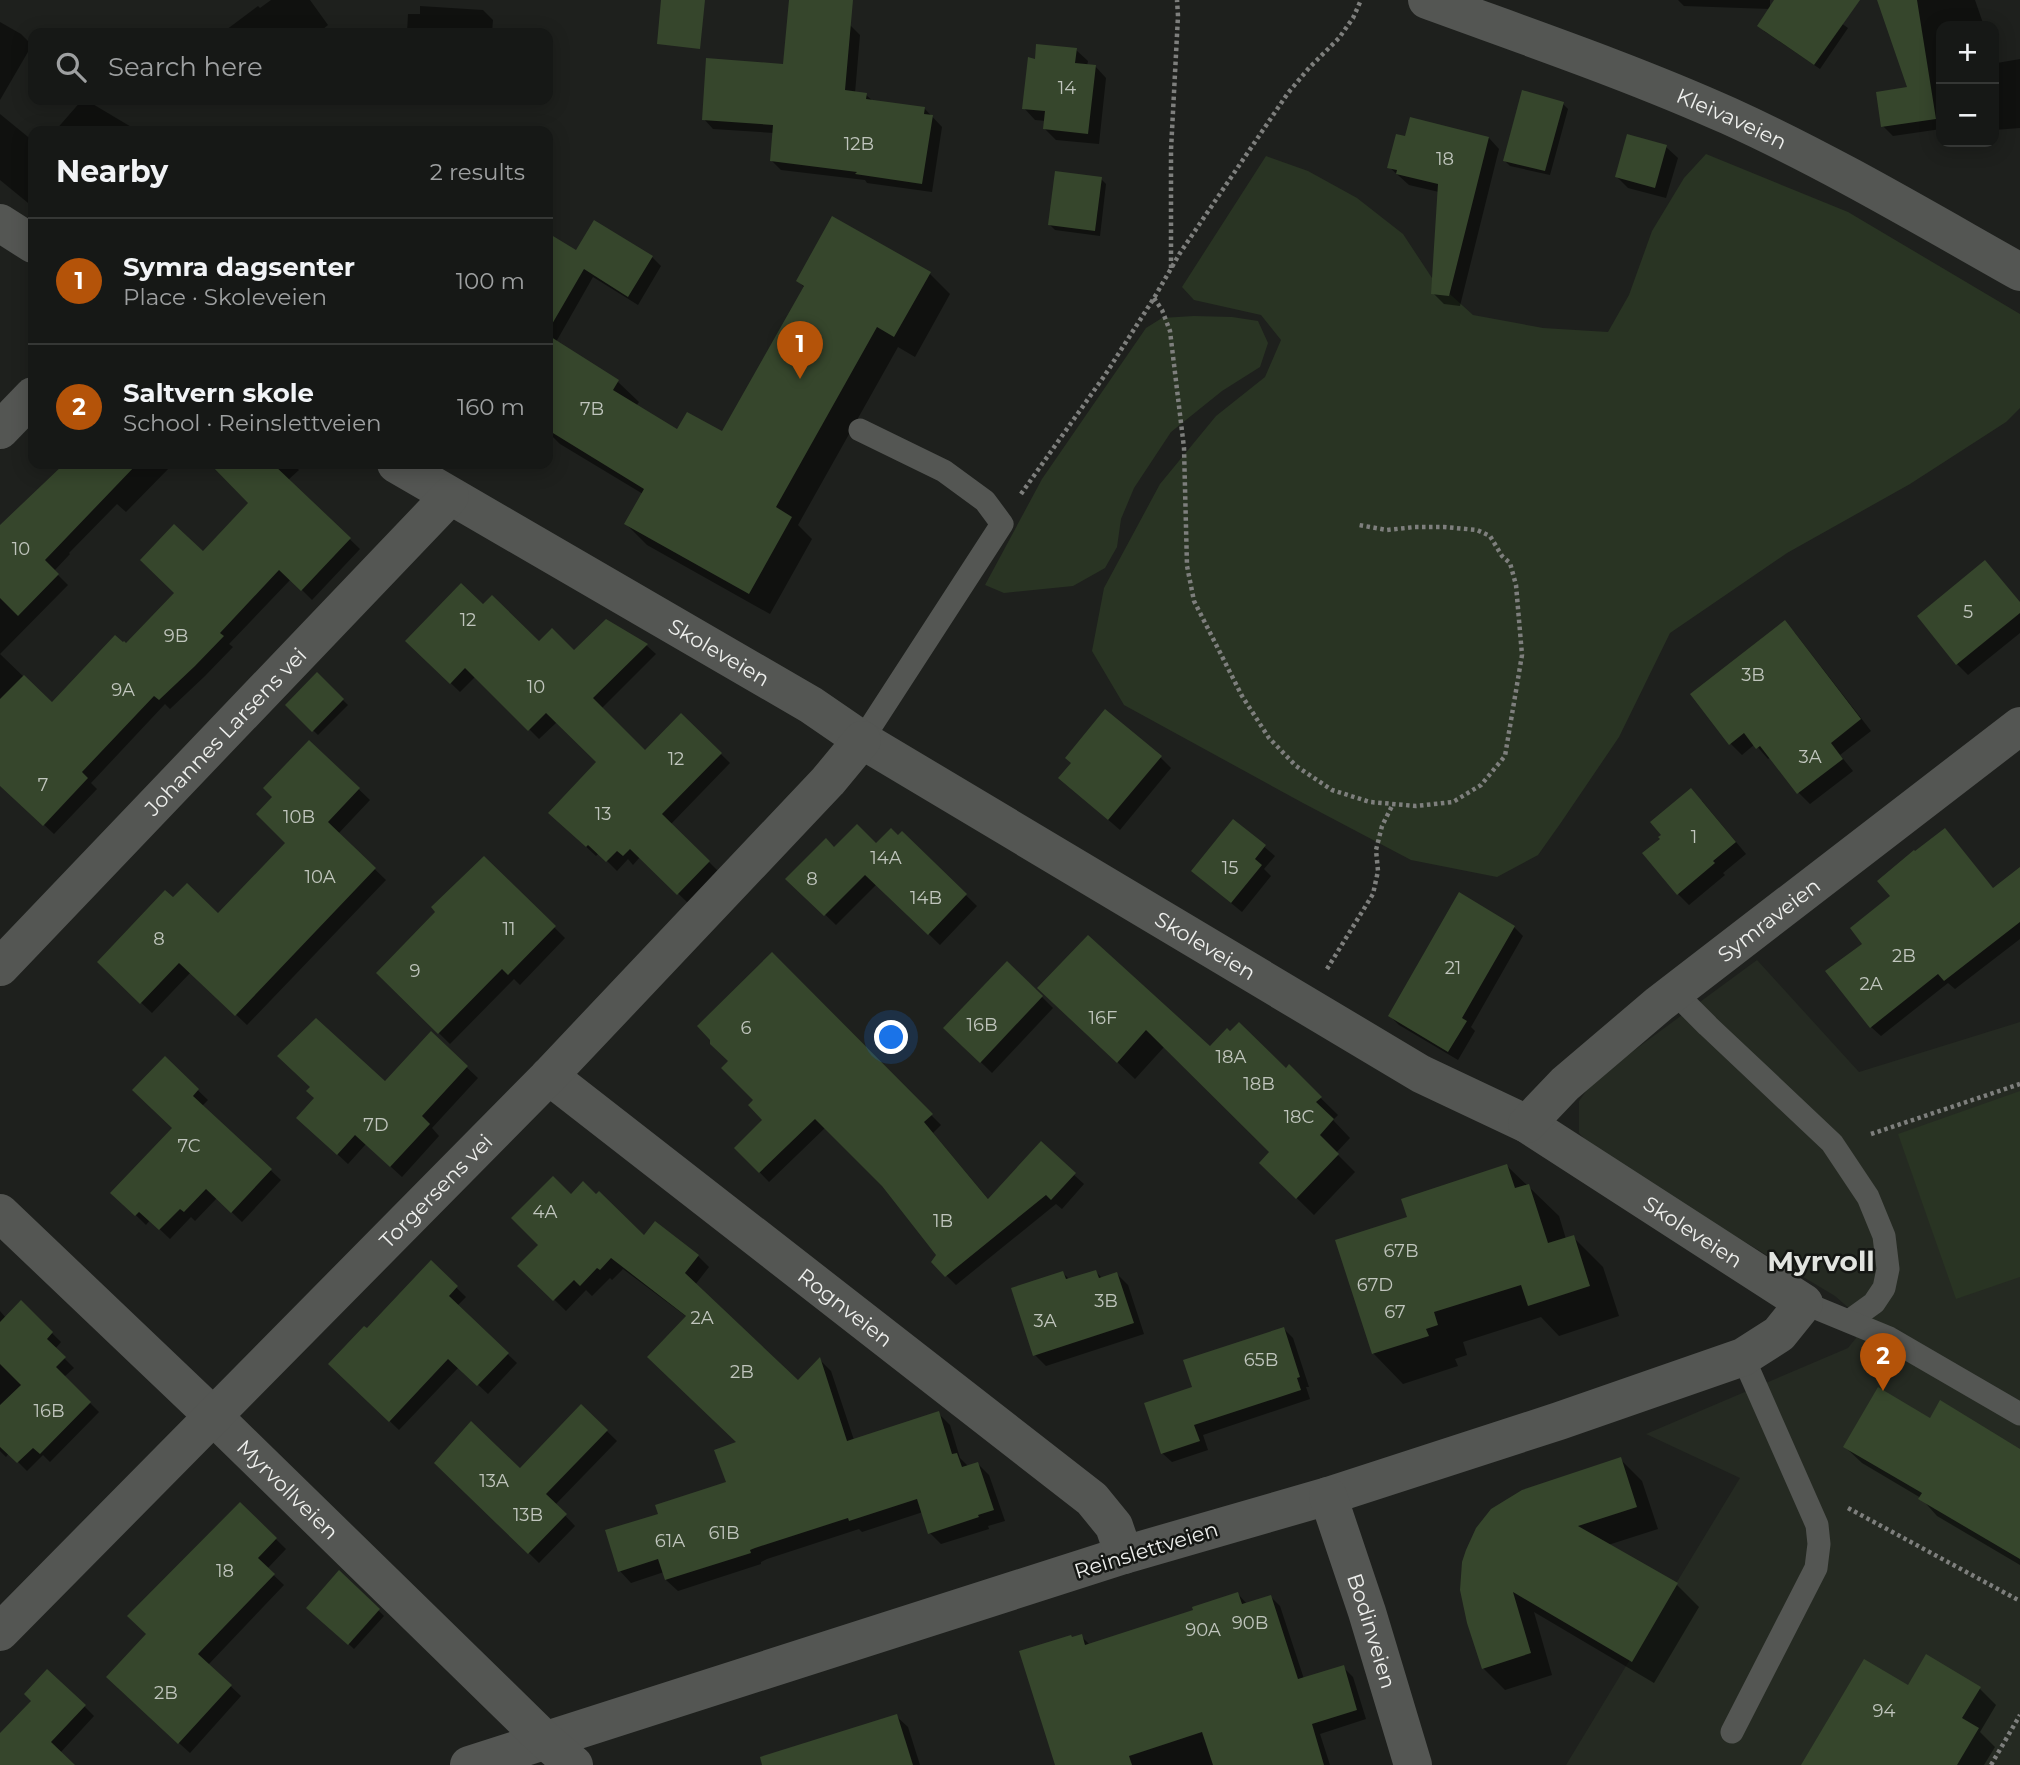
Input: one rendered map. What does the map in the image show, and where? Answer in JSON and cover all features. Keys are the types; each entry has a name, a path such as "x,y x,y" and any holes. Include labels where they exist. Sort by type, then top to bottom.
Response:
{"street":[{"name":"Kleivaveien","path":"1427,0 1620,70 1730,117 1829,165 2020,272"},
{"path":"0,223 28,241"},
{"path":"0,430 28,401"},
{"name":"Skoleveien","path":"404,469 811,705 862,740 1420,1074 1527,1124 1804,1303"},
{"name":"Johannes Larsens vei","path":"0,967 450,496"},
{"name":"Symraveien","path":"1527,1124 1565,1084 1674,992 2020,726"},
{"name":"Torgersens vei","path":"0,1632 549,1076 828,781 862,740"},
{"name":"Rognveien","path":"549,1076 1092,1499 1114,1526 1124,1555"},
{"name":"Myrvollveien","path":"0,1213 560,1753"},
{"name":"Reinslettveien","path":"469,1765 560,1753 1124,1555 1328,1496 1743,1357 1779,1334 1804,1303"},
{"name":"Bodinveien","path":"1328,1496 1367,1612 1413,1765"}],"lane":[{"path":"860,430 944,471 985,501 1002,524 862,740"},
{"path":"1674,992 1832,1143 1868,1197 1884,1237 1888,1269 1884,1287 1874,1303 1849,1321"},
{"name":"Skoleveien","path":"1804,1303 1889,1338 2020,1414"},
{"path":"1732,1732 1816,1569 1819,1544 1817,1525 1743,1357"}],"path":[{"path":"1171,271 1171,150 1177,0"},
{"path":"1002,524 1105,375 1180,253 1288,93 1339,38 1361,0"},
{"path":"1154,298 1170,331 1184,448 1187,566 1194,601 1242,696 1269,738 1296,765 1332,790 1370,802 1416,806 1453,802 1481,785 1505,756 1522,655 1516,584 1510,563 1502,556 1490,536 1477,530 1444,527 1387,530 1359,525"},
{"path":"1302,1004 1373,894 1378,871 1376,850 1382,826 1393,804"},
{"path":"1871,1134 2020,1084"},
{"path":"1797,1480 2020,1601"},
{"path":"1991,1765 2020,1715"}],"shaded area":[{"path":"1757,960 1859,1072 2020,1022 2020,1765 1566,1765 1740,1478 1646,1434 1848,1348 1856,1338 1856,1326 1851,1310 1835,1296 1600,1155 1579,1133 1579,1101 1595,1079"}],"green space":[{"path":"1706,154 1848,212 2020,314 2020,408 2006,422 1910,484 1787,553 1670,633 1619,737 1560,824 1538,855 1497,877 1411,860 1124,705 1092,651 1104,588 1160,484 1216,416 1265,377 1281,340 1261,315 1194,300 1182,287 1266,156 1308,171 1357,198 1403,234 1432,278 1473,315 1543,328 1608,332 1629,295 1652,231 1684,178"},
{"path":"1194,316 1258,321 1268,343 1260,367 1222,391 1171,432 1134,488 1121,519 1117,547 1105,568 1073,586 1004,593 985,585 1042,479 1146,328 1162,318"},
{"path":"2020,1091 2020,1277 1956,1299 1898,1134"}],"building":[{"path":"661,0 705,0 700,49 657,44"},
{"path":"789,0 853,0 845,90 867,93 866,99 925,107 924,114 933,115 922,184 855,174 857,172 770,161 773,125 702,120 706,58 783,64"},
{"path":"1774,0 1860,0 1814,65 1757,26"},
{"path":"1877,0 1917,0 1936,119 1881,127 1876,92 1907,87"},
{"path":"1036,44 1077,48 1075,63 1096,65 1088,134 1043,129 1045,111 1022,109 1028,57 1035,59"},
{"path":"1522,90 1564,102 1545,171 1503,161"},
{"path":"1410,117 1489,137 1449,296 1431,294 1438,184 1396,174 1397,170 1387,168 1396,134 1405,136"},
{"path":"1627,134 1667,145 1655,188 1615,177"},
{"path":"1055,171 1102,177 1095,231 1048,225"},
{"path":"832,216 931,272 894,337 877,327 776,507 792,517 749,594 624,524 644,489 553,433 553,338 619,380 613,390 677,429 687,412 722,431 804,286 796,281"},
{"path":"594,220 653,256 628,297 584,269 553,322 553,236 576,250"},
{"path":"59,469 132,469 45,560 59,574 18,616 0,598 0,525"},
{"path":"215,469 278,469 351,538 301,591 279,570 220,633 224,636 195,666 159,700 154,696 82,772 88,778 43,826 0,786 0,699 24,675 52,702 115,635 126,643 174,593 140,560 174,524 203,551 248,503"},
{"path":"1985,560 2020,602 2020,613 1956,665 1917,616"},
{"path":"461,583 483,604 492,595 539,641 552,628 574,650 606,619 648,644 593,698 645,750 681,713 722,753 662,814 710,861 677,895 630,849 623,856 617,851 606,862 548,813 596,762 546,713 528,731 465,668 450,684 405,641"},
{"path":"1785,620 1861,719 1831,743 1843,759 1797,794 1760,746 1756,749 1744,733 1729,745 1690,694"},
{"path":"317,672 344,699 312,732 285,705"},
{"path":"1105,709 1162,756 1108,820 1058,778 1071,763 1065,758"},
{"path":"309,740 360,788 328,822 376,868 235,1016 179,963 140,1004 97,962 165,890 173,897 187,883 218,913 285,843 256,814 272,797 263,788"},
{"path":"1691,788 1736,842 1677,895 1642,853 1660,839 1658,837 1661,835 1650,822"},
{"path":"1233,819 1266,845 1255,859 1262,865 1231,903 1191,871"},
{"path":"857,824 876,843 891,828 898,835 902,831 967,894 928,935 865,875 824,916 785,879 826,838 834,847"},
{"path":"1945,828 1993,888 2020,867 2020,922 1944,981 1938,974 1870,1028 1825,971 1862,944 1850,928 1890,896 1877,881"},
{"path":"484,856 556,926 508,975 502,969 438,1034 376,973 435,912 431,907"},
{"path":"1459,892 1515,926 1462,1018 1467,1021 1448,1052 1388,1016"},
{"path":"1088,935 1210,1046 1227,1028 1230,1031 1239,1022 1286,1068 1289,1064 1322,1097 1316,1102 1334,1119 1320,1135 1339,1154 1296,1199 1259,1163 1269,1152 1146,1030 1117,1063 1037,988"},
{"path":"772,952 933,1114 924,1122 988,1199 1041,1141 1076,1173 1051,1200 1046,1195 945,1277 931,1262 936,1255 882,1186 815,1119 759,1173 734,1148 762,1120 748,1105 753,1100 721,1068 728,1061 710,1044 710,1040 697,1026"},
{"path":"1007,961 1043,996 980,1063 943,1028"},
{"path":"316,1018 385,1081 431,1031 468,1066 422,1116 430,1124 390,1167 355,1135 337,1155 296,1118 314,1098 306,1091 310,1087 277,1056"},
{"path":"165,1056 199,1089 193,1096 272,1169 231,1213 206,1189 184,1212 180,1209 159,1230 139,1212 135,1216 110,1193 172,1128 132,1090"},
{"path":"1507,1164 1515,1188 1529,1184 1548,1243 1574,1235 1590,1286 1528,1306 1521,1285 1434,1312 1438,1325 1426,1329 1429,1336 1372,1354 1335,1240 1407,1217 1401,1199"},
{"path":"553,1176 571,1194 583,1181 596,1194 599,1191 644,1235 655,1221 699,1255 685,1273 798,1380 820,1357 847,1441 939,1411 952,1454 957,1453 962,1467 978,1462 994,1510 928,1534 917,1499 849,1521 848,1518 665,1580 658,1559 618,1572 605,1530 658,1514 655,1505 726,1482 714,1450 736,1442 647,1357 686,1316 611,1258 580,1286 574,1280 553,1301 517,1266 538,1245 511,1218"},
{"path":"431,1260 458,1286 449,1296 509,1353 477,1386 448,1359 389,1422 328,1364 364,1326 367,1328"},
{"path":"1096,1270 1099,1278 1117,1272 1134,1323 1033,1356 1011,1288 1063,1271 1066,1279"},
{"path":"21,1300 53,1332 47,1339 66,1357 56,1367 91,1402 40,1454 33,1448 17,1463 0,1447 0,1405 21,1385 0,1364 0,1322"},
{"path":"1284,1327 1300,1377 1297,1378 1301,1390 1194,1425 1200,1441 1161,1454 1144,1403 1192,1387 1183,1360"},
{"path":"1878,1387 1930,1418 1940,1400 2020,1449 2020,1559 1918,1499 1922,1493 1843,1447"},
{"path":"581,1404 608,1430 546,1494 567,1514 528,1554 434,1463 471,1421 520,1468"},
{"path":"1621,1457 1637,1507 1578,1526 1678,1583 1632,1662 1513,1592 1531,1653 1482,1669 1467,1623 1460,1590 1462,1562 1476,1528 1491,1509 1522,1490"},
{"path":"240,1502 277,1538 258,1558 275,1574 198,1654 232,1685 178,1744 106,1677 146,1634 127,1616"},
{"path":"339,1570 380,1609 348,1645 306,1608"},
{"path":"1238,1592 1242,1604 1271,1595 1298,1679 1344,1665 1357,1710 1312,1724 1324,1765 1213,1765 1202,1732 1129,1756 1132,1765 1055,1765 1019,1651 1082,1634 1085,1645 1193,1610 1192,1607"},
{"path":"1926,1654 1981,1687 1962,1718 1979,1728 1957,1765 1801,1765 1864,1659 1908,1685"},
{"path":"47,1669 86,1705 51,1742 75,1765 0,1765 0,1733 31,1701 24,1694"},
{"path":"897,1714 913,1765 762,1765 760,1757"}],"place":[{"name":"Symra dagsenter","path":"800,379"},
{"name":"Saltvern skole","path":"1883,1391"}],"district":[{"name":"Myrvoll","path":"1821,1261"}]}
